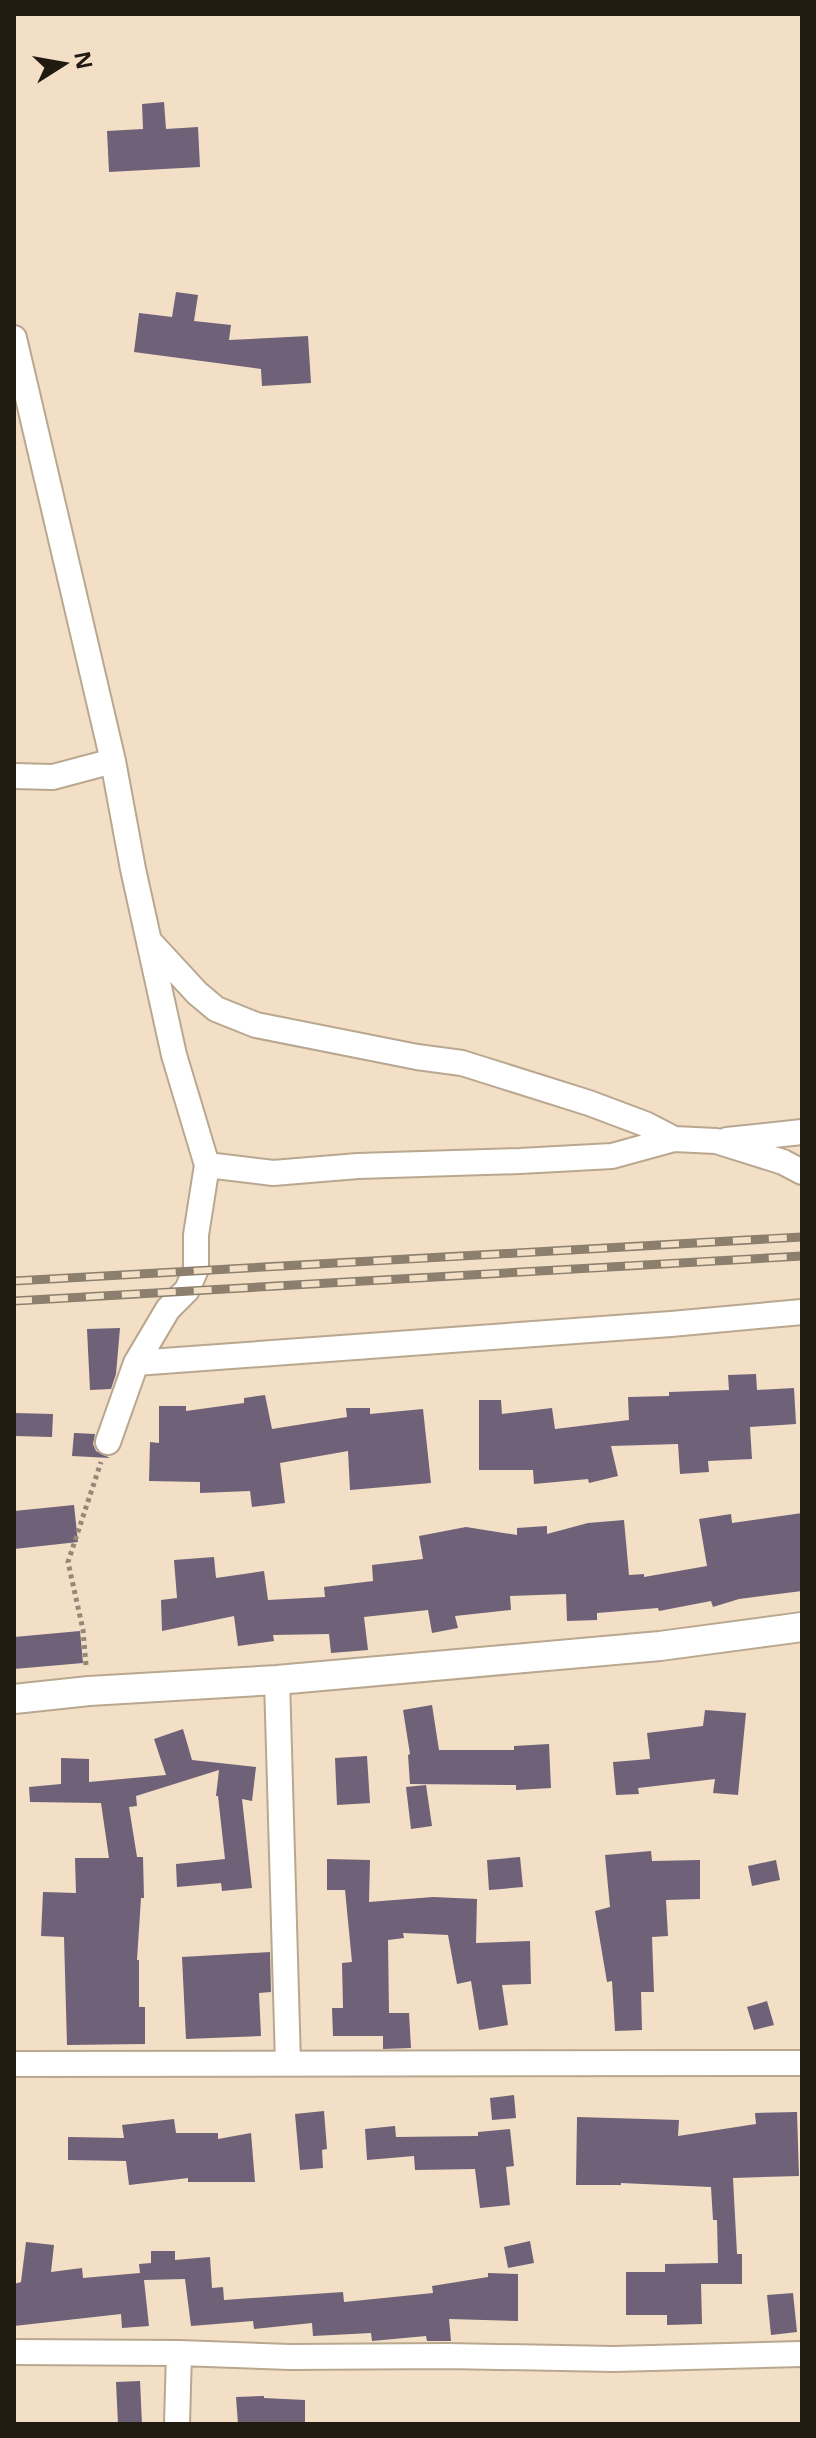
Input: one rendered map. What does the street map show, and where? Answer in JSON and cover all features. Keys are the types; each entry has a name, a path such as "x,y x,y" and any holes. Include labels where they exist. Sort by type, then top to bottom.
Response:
{"street":[{"path":"14,338 113,761 174,1055 207,1165 196,1235 196,1269 187,1290 168,1309 136,1363 108,1442"},
{"path":"14,776 53,777 113,761"},
{"path":"149,941 216,1009 256,1025 462,1063 589,1103 645,1124 674,1139"},
{"path":"207,1165 273,1173 358,1166 612,1156 674,1139 716,1141 802,1132"},
{"path":"716,1141 783,1162 802,1172"},
{"path":"136,1363 802,1312"},
{"path":"14,1699 89,1691 277,1680 660,1646 802,1627"},
{"path":"277,1680 288,2063"},
{"path":"14,2064 802,2063"},
{"path":"14,2352 614,2359 802,2354"},
{"path":"177,2424 179,2353"}],"path":[{"path":"89,1691 83,1630 68,1562 108,1442"}],"building":[{"path":"164,102 166,129 198,127 200,167 109,172 107,131 143,129 142,104"},
{"path":"176,292 198,295 194,321 231,325 229,340 308,336 311,383 262,386 261,369 134,352 139,313 172,317"},
{"path":"120,1328 116,1374 111,1389 90,1390 87,1329"},
{"path":"756,1374 757,1390 794,1388 796,1424 750,1427 752,1459 708,1461 709,1472 680,1474 678,1444 611,1446 618,1476 589,1483 588,1479 534,1484 533,1470 479,1470 479,1400 501,1400 502,1414 552,1408 555,1429 629,1420 628,1397 729,1390 728,1375"},
{"path":"265,1395 272,1429 347,1417 346,1408 370,1408 370,1414 423,1409 431,1483 350,1490 348,1451 280,1463 285,1503 252,1507 250,1491 200,1493 200,1482 149,1481 150,1442 159,1443 159,1406 186,1406 186,1411 244,1403 244,1398"},
{"path":"14,1413 53,1414 52,1437 14,1436"},
{"path":"74,1433 95,1434 93,1444 96,1451 110,1458 72,1456"},
{"path":"74,1505 78,1542 14,1549 14,1511"},
{"path":"802,1513 802,1591 739,1599 713,1607 711,1601 659,1611 658,1608 597,1613 597,1620 567,1621 566,1594 510,1596 511,1610 455,1616 458,1628 432,1633 428,1610 364,1617 368,1650 331,1653 329,1634 273,1635 274,1641 238,1646 234,1616 162,1631 161,1600 177,1598 174,1560 214,1557 216,1578 264,1571 268,1600 325,1597 324,1587 373,1581 372,1565 423,1559 419,1536 466,1527 517,1535 517,1528 547,1526 547,1534 588,1523 624,1520 629,1575 644,1574 644,1577 707,1566 699,1519 731,1514 732,1523"},
{"path":"80,1631 83,1663 14,1669 14,1637"},
{"path":"432,1705 439,1750 514,1750 514,1746 549,1744 551,1788 516,1790 516,1785 410,1784 410,1754 403,1710"},
{"path":"705,1710 746,1713 738,1795 713,1793 715,1779 638,1788 639,1794 616,1795 613,1762 650,1759 647,1733 703,1726"},
{"path":"183,1729 192,1760 256,1767 252,1801 242,1799 252,1888 222,1891 221,1883 177,1887 176,1864 225,1859 216,1796 219,1770 136,1796 137,1806 129,1807 137,1857 143,1857 144,1898 141,1898 137,1960 139,2007 145,2007 145,2044 67,2045 64,1937 41,1936 43,1892 76,1893 75,1858 109,1858 101,1803 30,1802 29,1787 61,1784 61,1758 89,1759 89,1782 166,1775 154,1739"},
{"path":"367,1756 370,1803 337,1805 335,1758"},
{"path":"426,1785 432,1826 411,1829 406,1787"},
{"path":"651,1851 652,1861 700,1860 700,1899 666,1900 668,1936 652,1937 654,1992 641,1992 642,2030 615,2031 612,1981 607,1982 595,1911 610,1907 605,1855"},
{"path":"520,1857 523,1887 489,1890 487,1860"},
{"path":"327,1859 370,1860 369,1902 433,1897 477,1899 476,1943 530,1941 531,1984 502,1985 508,2025 479,2030 471,1981 457,1984 448,1935 403,1933 404,1938 388,1940 389,2013 409,2013 411,2048 383,2049 383,2036 333,2036 332,2008 343,2008 342,1963 352,1962 345,1890 327,1890"},
{"path":"776,1860 780,1880 752,1886 748,1866"},
{"path":"270,1952 271,1992 259,1993 261,2036 186,2039 182,1957"},
{"path":"767,2001 774,2025 754,2030 747,2007"},
{"path":"514,2095 516,2118 492,2120 490,2098"},
{"path":"324,2111 327,2149 322,2150 323,2168 300,2170 295,2114"},
{"path":"797,2112 799,2176 733,2178 737,2254 742,2254 742,2284 701,2284 702,2324 667,2325 667,2315 626,2315 626,2272 665,2272 665,2264 718,2263 717,2220 713,2220 711,2187 621,2183 576,2185 577,2117 679,2120 678,2136 756,2124 755,2113"},
{"path":"174,2119 176,2133 218,2133 218,2139 251,2133 255,2182 188,2182 188,2178 129,2185 126,2161 68,2160 68,2137 124,2138 122,2125"},
{"path":"395,2126 396,2137 478,2136 478,2132 510,2129 514,2166 506,2167 510,2205 480,2208 475,2169 415,2170 414,2156 367,2160 365,2129"},
{"path":"530,2241 534,2263 508,2268 504,2247"},
{"path":"26,2242 54,2245 51,2272 82,2268 83,2278 140,2273 139,2264 151,2263 151,2251 175,2251 175,2260 210,2257 212,2288 223,2287 224,2300 343,2292 344,2302 433,2293 432,2286 488,2277 488,2273 518,2274 518,2321 449,2319 451,2341 427,2341 426,2336 372,2341 371,2333 313,2336 312,2323 254,2329 253,2321 191,2326 185,2279 144,2280 149,2326 122,2328 121,2314 14,2326 14,2284 21,2282"},
{"path":"793,2293 797,2332 771,2335 767,2295"},
{"path":"140,2381 142,2424 118,2424 116,2382"},
{"path":"236,2397 305,2400 305,2424 238,2424"}],"railway":[{"path":"14,1281 802,1237"},
{"path":"14,1301 802,1256"}]}
